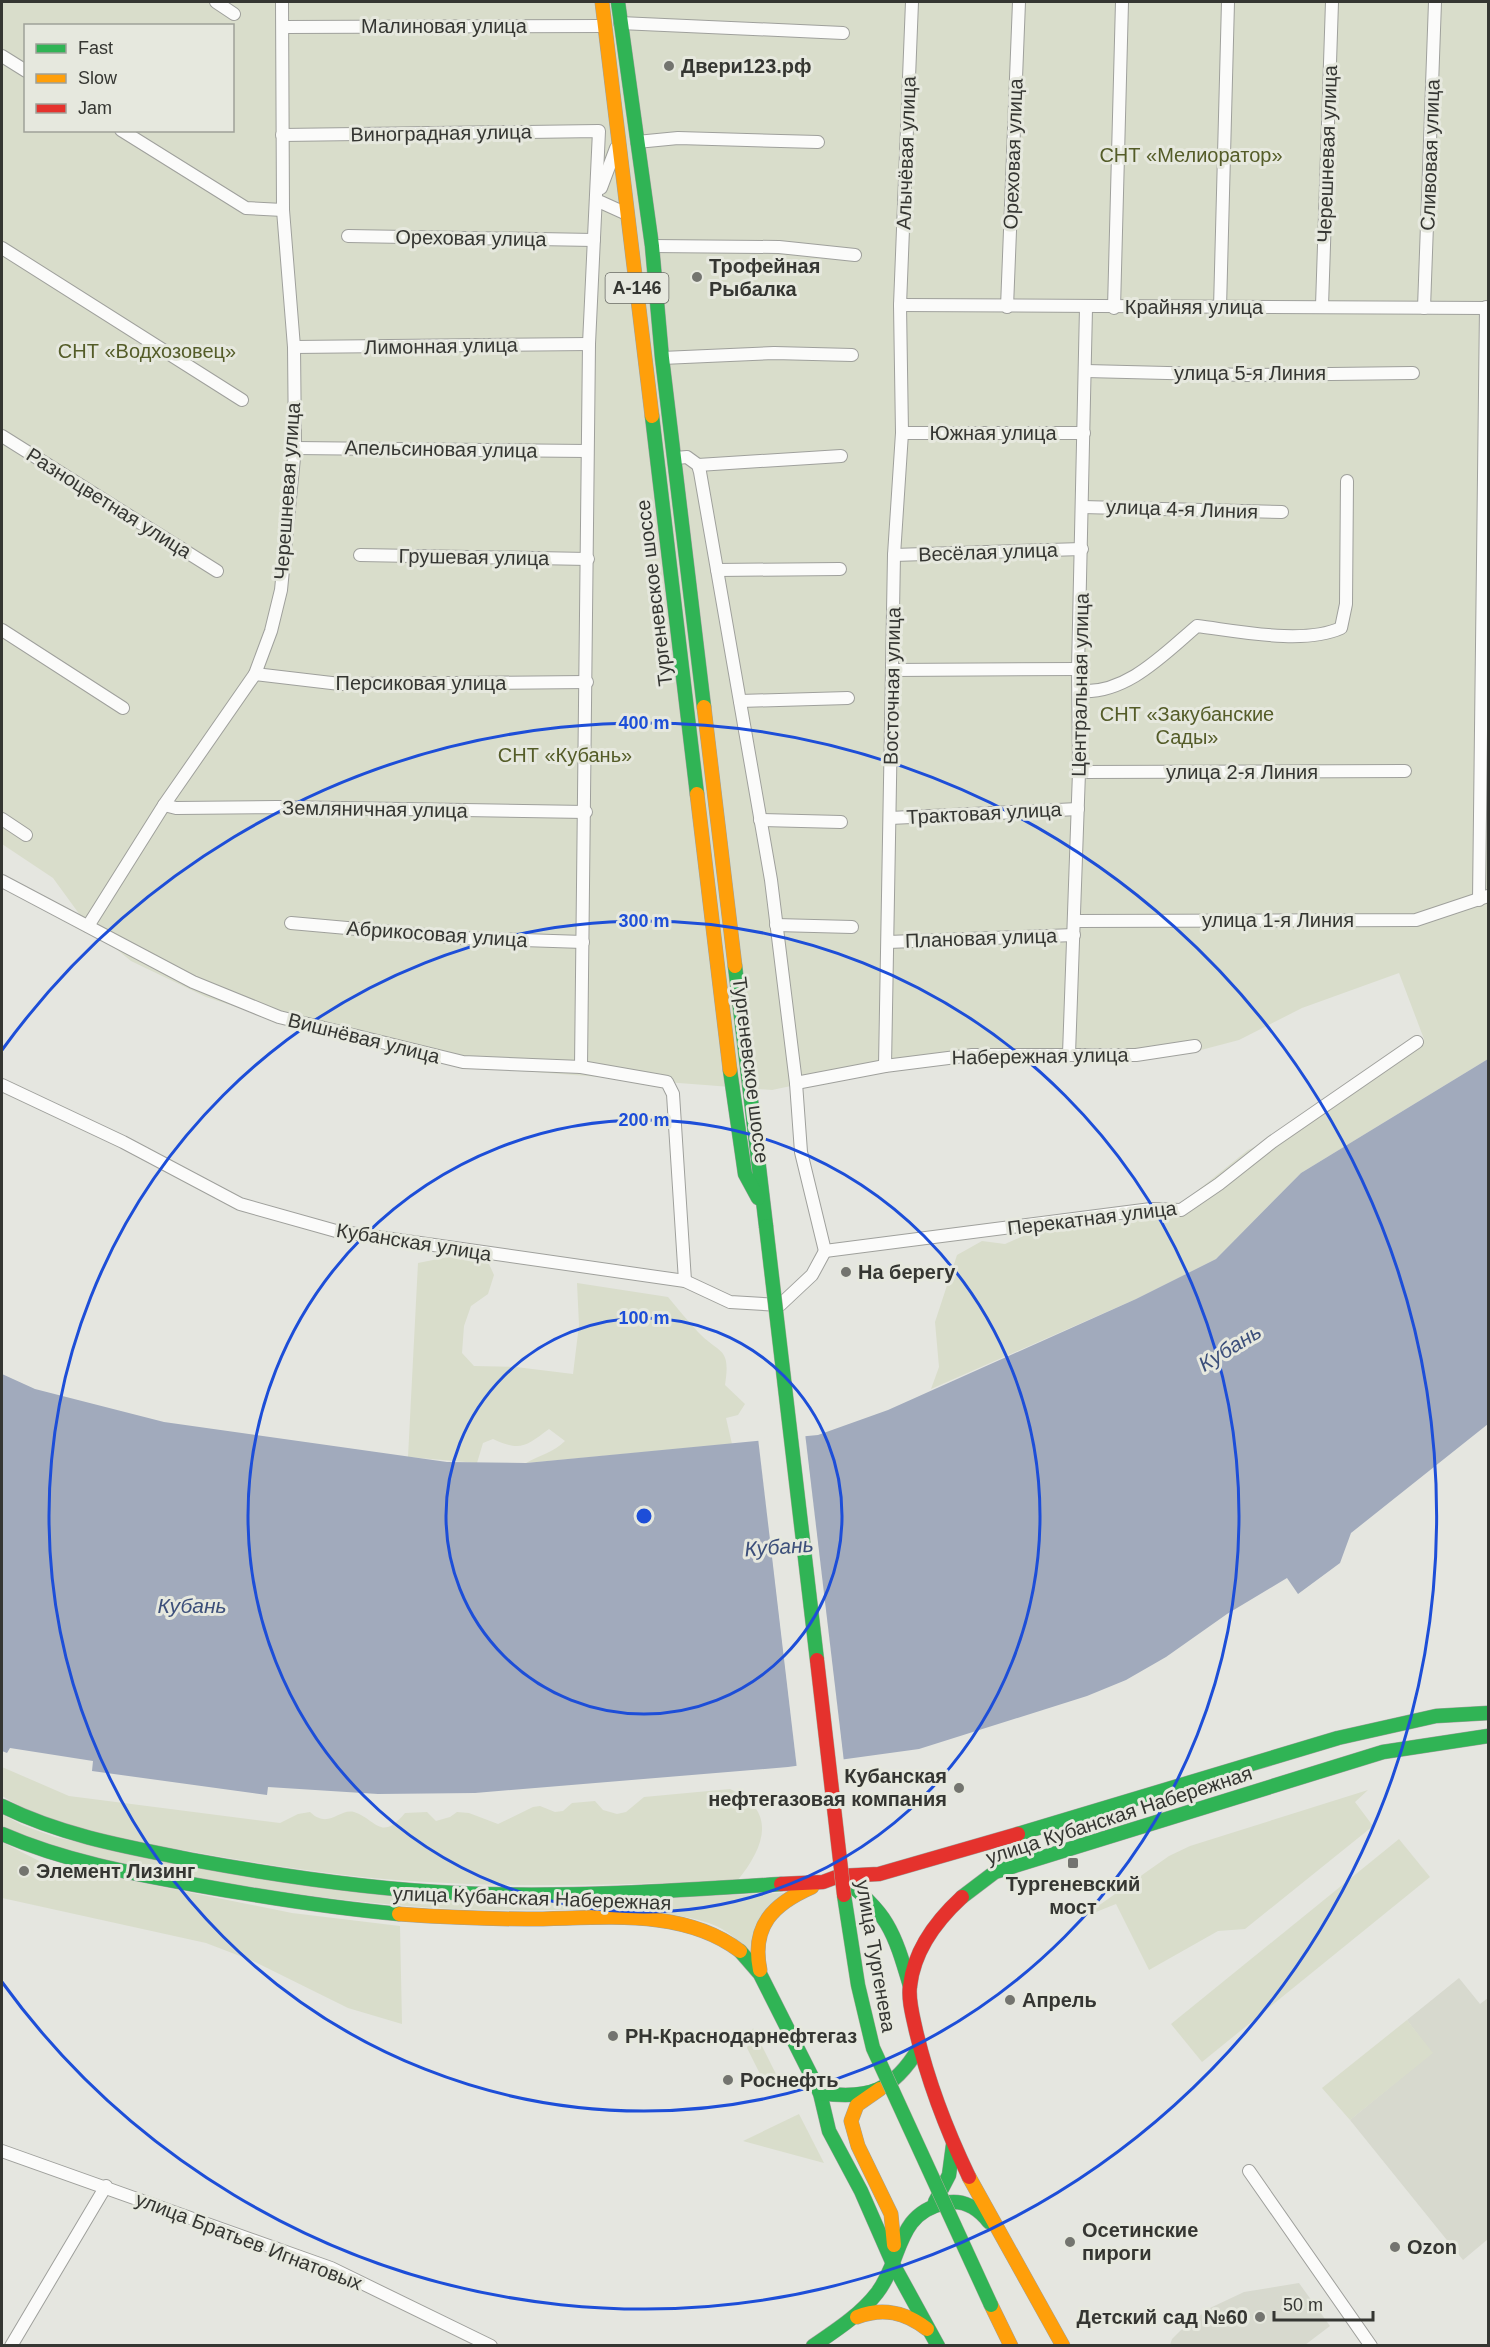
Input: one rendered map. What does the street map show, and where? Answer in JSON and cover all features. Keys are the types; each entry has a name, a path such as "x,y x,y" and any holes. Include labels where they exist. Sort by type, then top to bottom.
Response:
{"main road":[{"name":"Тургеневское шоссе","path":"602,2 745,1174 765,1210"},
{"name":"Тургеневское шоссе","path":"618,2 652,246 662,358 676,458 812,1616"},
{"name":"улица Тургенева","path":"812,1616 846,1904 858,1984 873,2049 1011,2346"},
{"name":"улица Кубанская Набережная","path":"2,1806 45,1825 99,1842 253,1872 358,1885 457,1893 612,1892 824,1882 839,1876 879,1874 956,1853 1338,1738 1436,1716 1488,1713"},
{"name":"улица Кубанская Набережная","path":"1011,2255 953,2145 919,2048 910,1986 927,1939 943,1912 966,1890 995,1872 1383,1752 1488,1737"},
{"name":"улица Кубанская Набережная","path":"2,1834 52,1854 100,1868 254,1896 368,1912 462,1918 675,1922 704,1928 729,1942 760,1970 766,1988 820,2093 829,2131 861,2191 893,2264 938,2346"},
{"path":"839,1876 866,1896 886,1917 898,1944 910,1986"},
{"path":"760,1970 756,1947 766,1923 777,1908 795,1894 824,1882"},
{"path":"893,2264 894,2227 890,2210 854,2135 850,2117 853,2109 860,2102 901,2076 919,2048"},
{"path":"820,2093 853,2097 880,2089"},
{"path":"813,2346 847,2322 876,2295 893,2264 902,2233 946,2187 952,2169 953,2145"},
{"path":"861,2191 877,2205 899,2212 955,2201 974,2206 983,2214 1011,2255 1063,2346"},
{"path":"847,2322 870,2311 885,2311 916,2319 930,2331"},
{"path":"997,2346 999,2321"}],"street":[{"path":"216,2 234,14"},
{"name":"Черешневая улица","path":"91,928 164,805 255,674 271,632 281,590 295,448 294,347 284,210 282,2"},
{"name":"Алычёвая улица","path":"900,305 912,2"},
{"name":"Ореховая улица","path":"1007,307 1018,2"},
{"path":"1113,308 1122,2"},
{"path":"1220,308 1228,2"},
{"name":"Черешневая улица","path":"1322,306 1332,2"},
{"name":"Сливовая улица","path":"1424,308 1435,2"},
{"path":"620,23 843,33"},
{"name":"Малиновая улица","path":"283,27 605,26"},
{"path":"2,56 24,70"},
{"name":"Виноградная улица","path":"282,135 599,131 596,200"},
{"path":"125,132 246,208 284,210"},
{"path":"637,142 678,138 818,142"},
{"path":"581,1067 586,812 589,344 596,200 619,141"},
{"path":"596,200 627,214"},
{"name":"Ореховая улица","path":"348,236 594,240"},
{"path":"652,246 779,247 855,255"},
{"path":"2,248 242,400"},
{"name":"Крайняя улица","path":"900,305 1086,308 1322,306 1487,308"},
{"name":"Восточная улица","path":"885,1066 894,555 902,433 900,305"},
{"name":"Центральная улица","path":"1069,1049 1079,772 1078,669 1086,308"},
{"path":"1484,898 1487,308"},
{"name":"Лимонная улица","path":"294,347 589,344"},
{"path":"662,358 774,353 852,355"},
{"name":"улица 5-я Линия","path":"1086,371 1248,375 1413,373"},
{"name":"Южная улица","path":"902,433 1084,433"},
{"name":"Разноцветная улица","path":"2,436 217,571"},
{"name":"Апельсиновая улица","path":"295,448 587,451"},
{"path":"676,458 687,457 698,465 841,456"},
{"path":"698,465 740,701 776,925 796,1083 801,1152 825,1251"},
{"path":"1079,692 1094,693 1129,680 1197,626 1251,633 1326,635 1341,628 1346,604 1347,481"},
{"name":"улица 4-я Линия","path":"1082,507 1282,512"},
{"name":"Весёлая улица","path":"894,555 1082,549"},
{"name":"Грушевая улица","path":"360,555 588,559"},
{"path":"717,570 840,569"},
{"path":"2,630 123,708"},
{"path":"892,670 1078,669"},
{"name":"Персиковая улица","path":"255,674 340,684 587,682"},
{"path":"740,701 848,698"},
{"name":"улица 2-я Линия","path":"1079,772 1404,771"},
{"name":"Земляничная улица","path":"164,805 176,808 277,807 586,812"},
{"name":"Трактовая улица","path":"890,818 1078,809"},
{"path":"2,819 26,835"},
{"path":"760,820 841,822"},
{"path":"2,881 91,928"},
{"name":"улица 1-я Линия","path":"1074,921 1416,920 1484,898"},
{"name":"Абрикосовая улица","path":"291,923 459,938 583,942"},
{"path":"776,925 852,927"},
{"name":"Вишнёвая улица","path":"91,928 193,982 279,1017 463,1062 581,1067 667,1082 673,1094 685,1281"},
{"name":"Плановая улица","path":"888,942 1074,935"},
{"name":"Перекатная улица","path":"825,1251 1151,1209 1181,1210 1219,1184 1280,1136 1417,1042"},
{"name":"Набережная улица","path":"885,1066 972,1055 1069,1049 1136,1054 1195,1046"},
{"path":"796,1083 885,1066"},
{"name":"Кубанская улица","path":"2,1086 123,1142 240,1204 336,1231 685,1281 730,1302 780,1305 812,1275 825,1251"},
{"name":"улица Братьев Игнатовых","path":"2,2151 106,2186 331,2268 491,2346"},
{"path":"1249,2170 1371,2346"},
{"path":"11,2346 106,2186"}],"shaded area":[{"path":"1459,1978 1480,2004 1488,1998 1488,2239 1463,2260 1350,2120 1432,2053 1407,2020"},
{"name":"Детский сад №60","path":"1299,2283 1330,2326 1305,2345 1170,2345 1172,2339 1182,2329 1210,2308 1244,2292"}],"green space":[{"path":"2,2 1488,2 1488,1059 1301,1173 1216,1259 1136,1299 931,1389 939,1367 935,1322 957,1255 982,1241 1005,1244 1030,1233 1136,1220 1161,1220 1248,1150 1318,1118 1420,1045 1424,1039 1399,973 1302,1008 1239,1040 1201,1050 1136,1058 972,1059 885,1066 772,1090 467,1067 274,1019 206,997 131,961 88,926 53,878 2,844"},
{"path":"448,1257 489,1264 494,1275 488,1294 471,1306 464,1326 462,1353 474,1366 516,1367 573,1374 579,1325 577,1283 668,1297 698,1332 725,1357 725,1385 745,1404 738,1415 726,1418 732,1444 526,1463 552,1451 565,1441 549,1429 523,1445 510,1445 493,1439 483,1443 477,1463 408,1457 418,1263"},
{"path":"2,1767 69,1796 280,1823 298,1814 310,1812 317,1817 328,1819 343,1813 354,1812 384,1828 397,1822 405,1813 427,1812 436,1821 450,1817 457,1812 469,1813 498,1824 533,1807 540,1806 555,1812 563,1811 572,1803 595,1801 603,1810 617,1814 626,1812 644,1797 730,1789 756,1808 761,1819 762,1831 754,1856 737,1881 544,1885 397,1880 247,1861 140,1843 92,1832 23,1808 2,1796"},
{"path":"1368,1790 1355,1802 1373,1826 1245,1929 1218,1931 1149,1970 1116,1904 1081,1918 1169,1856 1190,1846"},
{"path":"2,1814 22,1825 55,1837 184,1865 618,1899 785,1893 750,1953 723,1929 716,1926 702,1921 653,1912 453,1909 341,1900 144,1868 47,1845 2,1826"},
{"path":"1399,1839 1430,1877 1202,2062 1171,2024"},
{"path":"2,1842 43,1863 292,1913 400,1926 402,2024 348,2008 253,1961 206,1943 2,1898"},
{"path":"1407,2020 1433,2053 1350,2120 1322,2088"},
{"path":"753,2028 780,2082 763,2080 747,2048"},
{"path":"799,2114 824,2163 743,2141"}],"water":[{"name":"Кубань","path":"1488,1059 1488,1424 1351,1533 1340,1563 1298,1594 1287,1578 1227,1614 1166,1657 1126,1680 1087,1696 919,1749 788,1767 475,1793 378,1794 268,1787 267,1795 92,1771 93,1761 10,1748 7,1753 2,1751 2,1374 35,1389 164,1422 447,1462 526,1463 818,1435 888,1410 1136,1299 1216,1259 1301,1173"}],"pier":[{"path":"805,1433 844,1762 797,1769 758,1438"}],"traffic: fast":[{"path":"618,2 652,246 662,358 704,707"},
{"path":"652,416 697,794"},
{"path":"735,966 766,1226"},
{"path":"730,1070 745,1174 758,1198"},
{"path":"766,1226 817,1660"},
{"path":"1018,1834 1338,1738 1436,1716 1488,1713"},
{"path":"962,1897 995,1872 1383,1752 1488,1736"},
{"path":"2,1806 72,1833 144,1850 258,1871 389,1888 455,1893 536,1895 781,1884"},
{"path":"2,1834 49,1852 146,1876 297,1902 399,1914"},
{"path":"839,1876 868,1900 887,1924 899,1951 910,1986"},
{"path":"844,1895 858,1985 873,2048 991,2305"},
{"path":"740,1951 760,1974 820,2093 829,2131 861,2191 893,2264 938,2346"},
{"path":"820,2093 852,2095 878,2089 899,2074 919,2048"},
{"path":"935,2202 949,2175 953,2145"},
{"path":"813,2346 855,2315 877,2293 892,2266 908,2227 917,2217 945,2203 958,2202 975,2209 989,2222"}],"traffic: slow":[{"path":"602,2 652,416"},
{"path":"704,707 735,966"},
{"path":"697,794 730,1070"},
{"path":"760,1970 759,1941 768,1918 786,1901 812,1887"},
{"path":"399,1914 511,1919 638,1918 692,1927 717,1937 740,1951"},
{"path":"880,2089 857,2105 851,2121 858,2146 891,2214 894,2245"},
{"path":"969,2177 1063,2346"},
{"path":"991,2305 1011,2346"},
{"path":"857,2317 876,2312 894,2313 919,2323 927,2329"}],"traffic: jam":[{"path":"817,1660 844,1895"},
{"path":"781,1884 823,1882 839,1876 879,1874 1018,1834"},
{"path":"962,1897 936,1926 922,1948 912,1973 910,1997 916,2031 932,2087 969,2177"}],"place":[{"name":"Двери123.рф","path":"669,66"},
{"name":"Трофейная Рыбалка","path":"697,277"},
{"name":"На берегу","path":"846,1272"},
{"name":"Кубанская нефтегазовая компания","path":"959,1788"},
{"name":"Тургеневский мост","path":"1073,1863"},
{"name":"Элемент Лизинг","path":"24,1871"},
{"name":"Апрель","path":"1010,2000"},
{"name":"РН-Краснодарнефтегаз","path":"613,2036"},
{"name":"Роснефть","path":"728,2080"},
{"name":"Осетинские пироги","path":"1070,2242"},
{"name":"Ozon","path":"1395,2247"},
{"name":"Детский сад №60","path":"1260,2317"}],"park label":[{"name":"СНТ «Мелиоратор»","path":"1191,155"},
{"name":"СНТ «Водхозовец»","path":"147,351"},
{"name":"СНТ «Закубанские Сады»","path":"1187,726"},
{"name":"СНТ «Кубань»","path":"565,755"}]}
